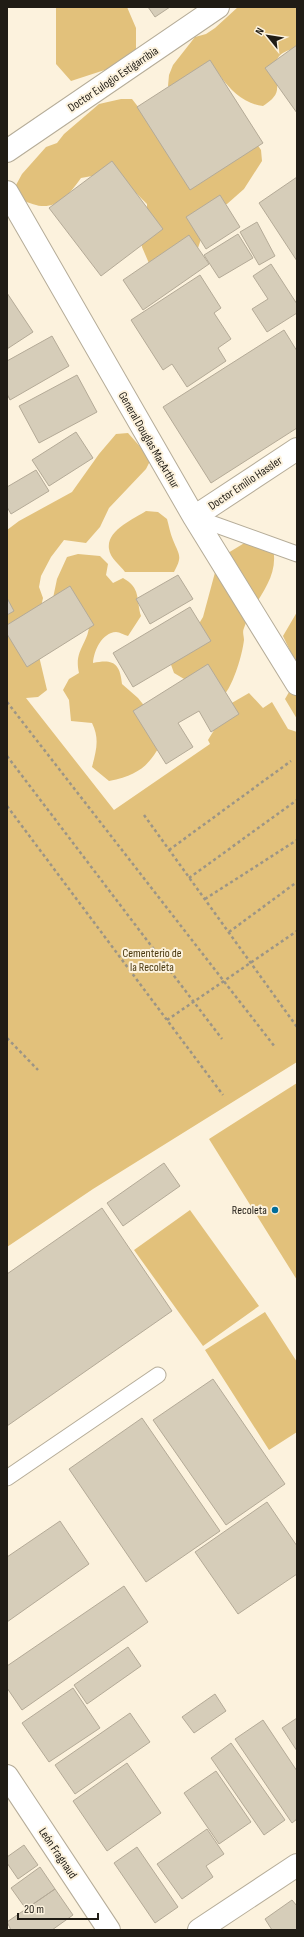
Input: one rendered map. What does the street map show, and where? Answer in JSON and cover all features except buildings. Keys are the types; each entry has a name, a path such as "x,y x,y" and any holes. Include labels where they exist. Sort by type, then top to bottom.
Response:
{"street":[{"name":"Doctor Eulogio Estigarribia","path":"7,151 218,7"},
{"name":"General Douglas MacArthur","path":"7,192 194,517 297,684"},
{"name":"Doctor Emilio Hassler","path":"194,517 297,449"},
{"name":"León Fragnaud","path":"7,1776 109,1930"},
{"path":"199,1930 297,1865"}],"lane":[{"path":"194,517 297,554"},
{"path":"7,1478 158,1375"}],"path":[{"path":"7,702 275,1047"},
{"path":"7,756 222,1039"},
{"path":"169,850 291,761"},
{"path":"189,878 297,800"},
{"path":"7,806 223,1095"},
{"path":"144,815 229,932 250,964 297,1027"},
{"path":"205,899 297,840"},
{"path":"229,932 297,882"},
{"path":"167,1020 297,931"},
{"path":"7,1038 38,1070"}],"green space":[{"path":"56,7 127,7 136,28 136,51 117,66 71,81 56,64"},
{"path":"238,7 297,7 297,48 281,54 278,59 276,64 277,90 274,97 263,106 250,103 234,92 220,76 179,89 168,86 169,75 173,65 195,37 206,34 215,28"},
{"path":"121,99 132,99 139,108 255,141 261,150 262,161 244,189 227,204 205,207 202,236 195,257 151,268 142,247 140,224 147,215 147,204 132,189 112,185 92,176 81,178 69,194 56,204 40,206 31,204 21,199 16,185 22,174 46,147 57,143 64,134 99,104"},
{"name":"Cementerio de la Recoleta","path":"128,433 151,459 146,469 109,508 100,527 86,543 64,540 51,557 41,576 39,587 43,598 36,630 38,652 47,690 38,697 26,698 114,810 210,744 208,740 230,704 249,693 263,708 272,702 288,729 297,732 297,1062 93,1189 7,1247 7,530 19,521 72,492 99,454 116,434"},
{"path":"146,511 158,512 167,519 179,556 174,572 125,572 110,552 109,542 116,531"},
{"path":"251,539 272,544 274,556 273,568 266,588 248,617 243,630 244,640 241,654 234,676 225,694 196,686 174,673 170,662 191,637 203,617 217,565 223,556"},
{"path":"78,554 100,556 108,564 106,575 113,583 123,578 133,586 137,594 141,616 128,636 119,632 107,635 97,648 93,663 110,662 114,664 119,671 122,684 138,698 167,734 156,753 145,766 130,775 109,781 92,767 97,740 92,723 71,721 69,700 63,690 69,679 79,673 78,657 89,628 89,620 52,603 57,579 67,557"},
{"path":"297,612 297,719 285,699 296,680 293,657 283,636"},
{"name":"Recoleta","path":"297,1083 297,1280 209,1139"},
{"path":"190,1210 259,1306 203,1346 134,1250"},
{"path":"265,1312 297,1362 297,1432 269,1450 205,1350"}],"place":[{"name":"Recoleta","path":"275,1210"}]}
